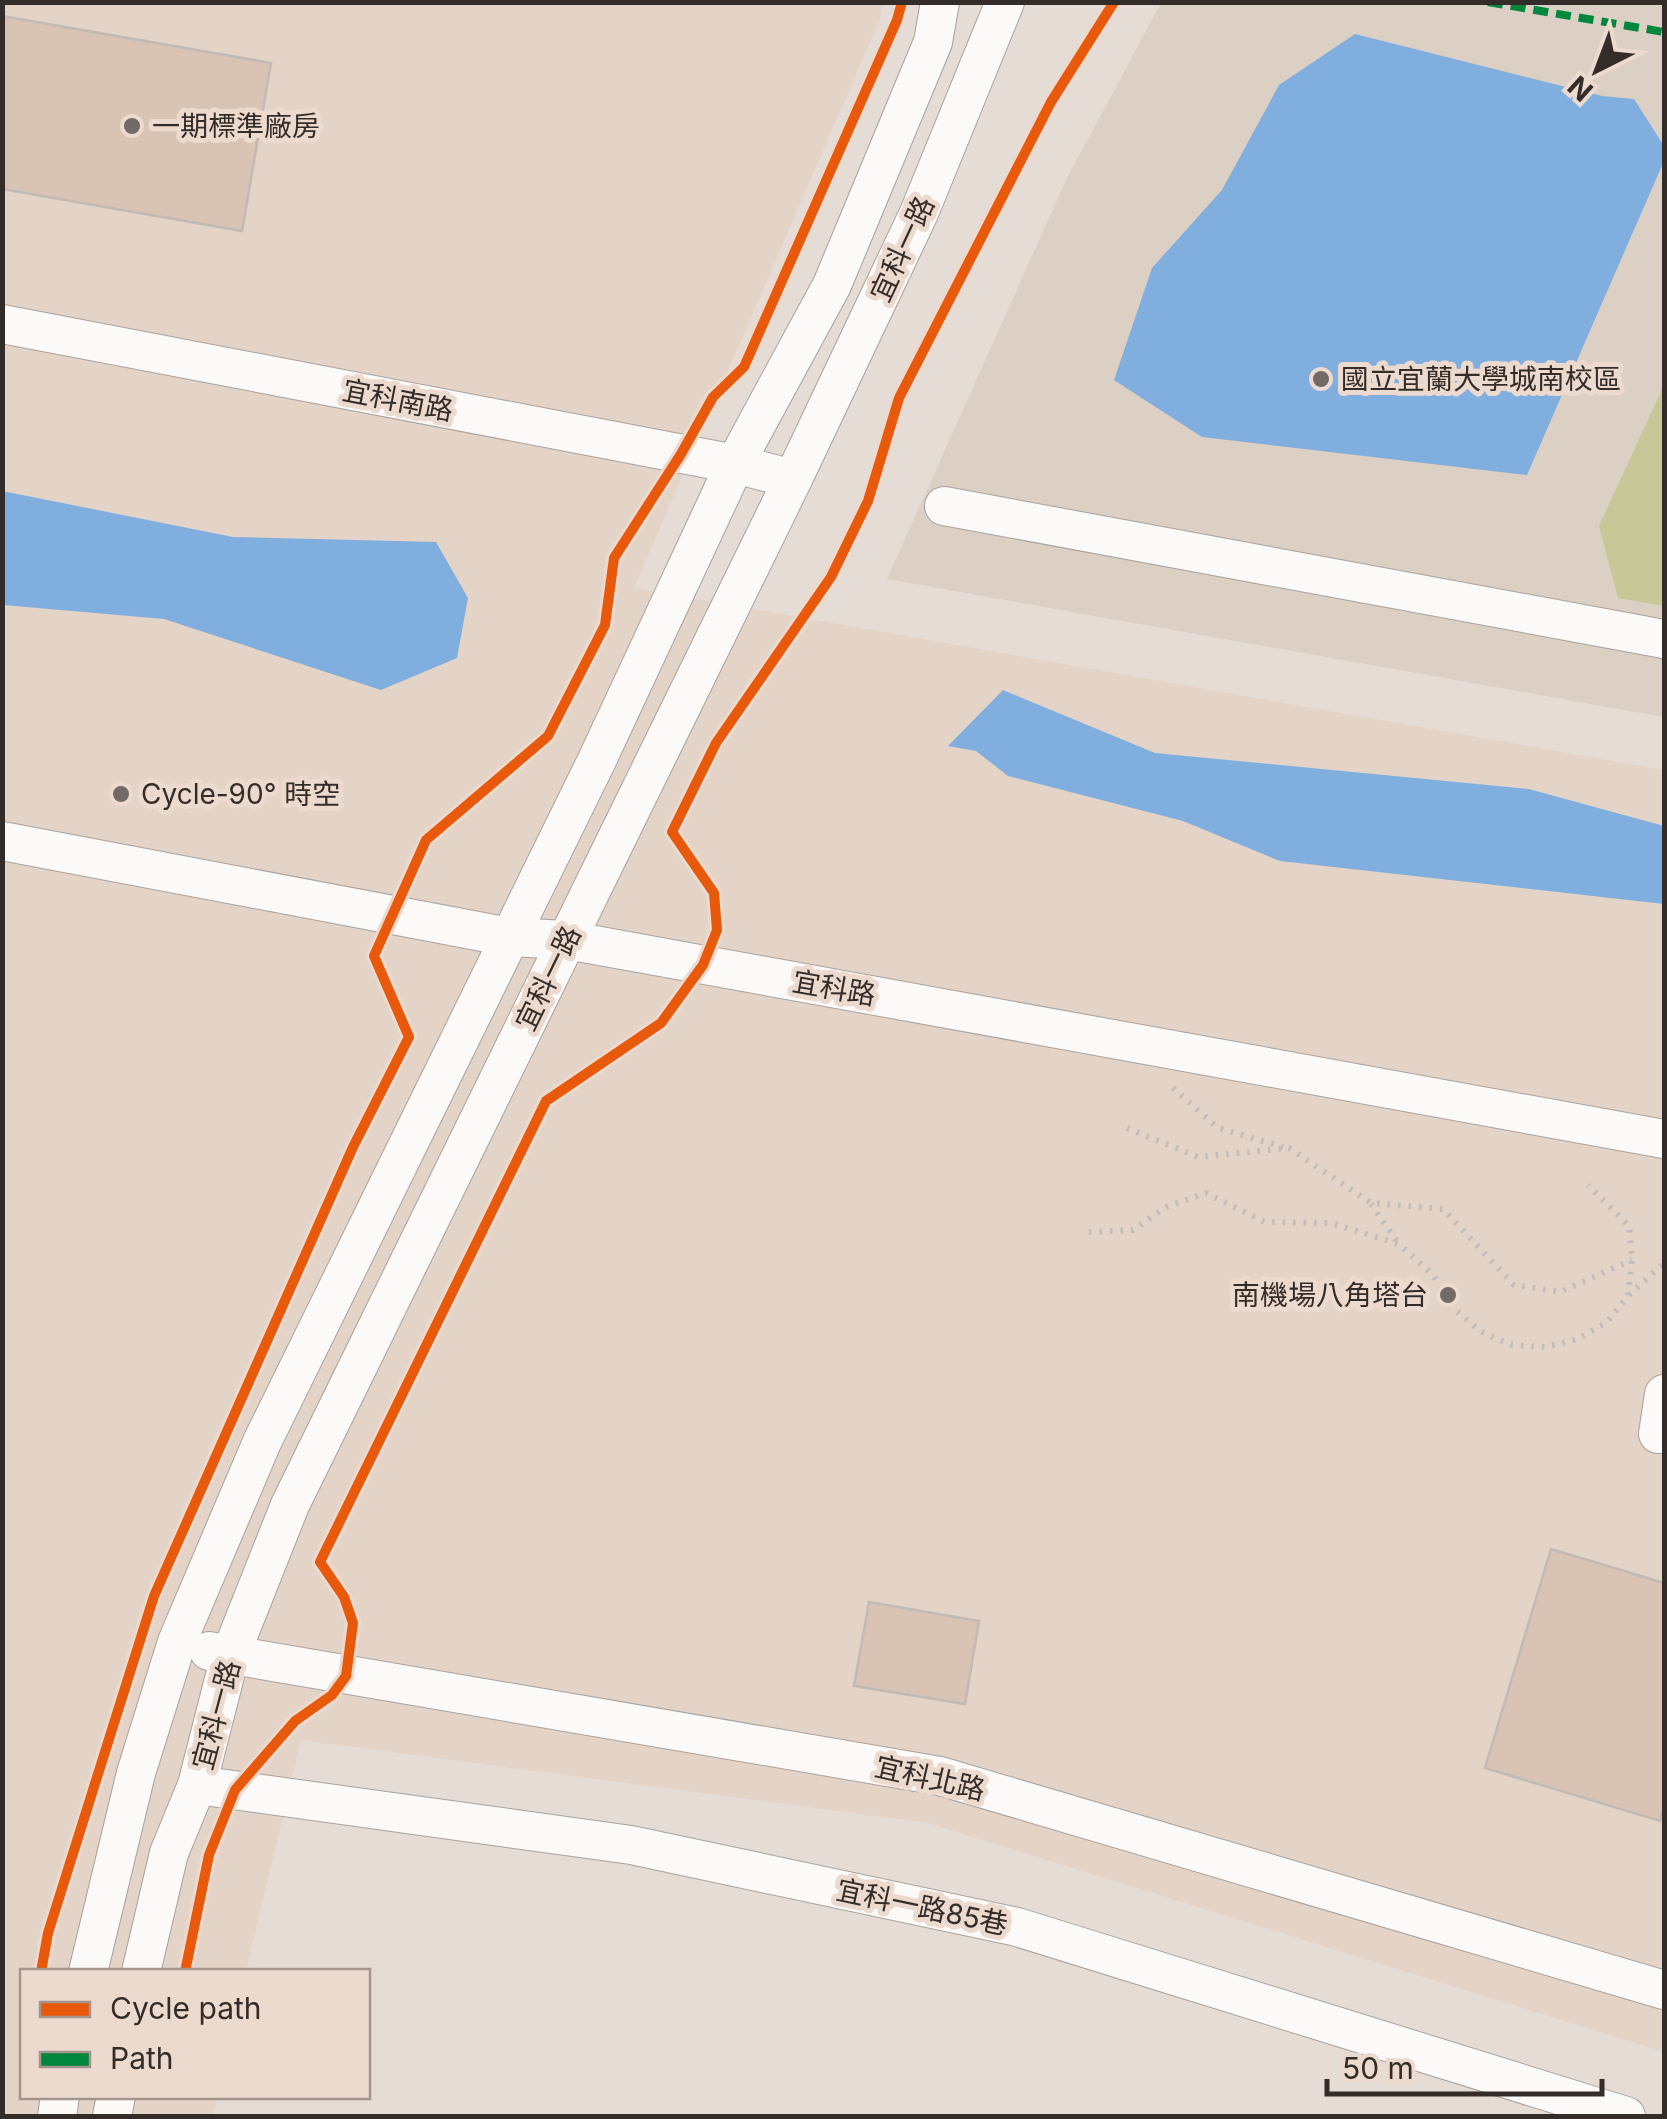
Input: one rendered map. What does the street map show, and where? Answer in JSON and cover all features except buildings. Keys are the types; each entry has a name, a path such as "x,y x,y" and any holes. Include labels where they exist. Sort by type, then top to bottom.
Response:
{"street":[{"name":"宜科一路","path":"89,1969 136,1773 178,1642 262,1442 596,760 735,464 832,285 933,42 940,2"},
{"name":"宜科一路","path":"142,1969 169,1853 197,1785 230,1656 290,1506 920,213 1005,2"},
{"name":"宜科南路","path":"2,324 735,464 793,479"},
{"path":"944,506 1664,639"},
{"name":"宜科路","path":"2,841 509,937 567,940 1664,1139"},
{"path":"1658,1434 1664,1394"},
{"name":"宜科北路","path":"178,1642 230,1656 940,1776 1664,1990"},
{"name":"宜科一路85巷","path":"197,1785 631,1844 1017,1927 1626,2116"}],"path":[{"path":"1119,1040 1218,1128 1289,1148 1371,1202 1399,1244 1434,1274 1452,1308 1480,1332 1512,1345 1545,1348 1578,1339 1607,1322 1664,1263"},
{"path":"1127,1128 1198,1157 1289,1148"},
{"path":"1588,1186 1629,1226 1632,1260 1628,1296"},
{"path":"1089,1232 1132,1230 1166,1208 1206,1193 1265,1222 1331,1224 1399,1244"},
{"path":"1371,1202 1443,1209 1514,1285 1560,1292 1632,1260"}],"shaded area":[{"path":"3,3 882,3 880,19 634,588 1664,770 1664,2052 928,1823 301,1740 246,1969 20,1969 20,2099 217,2099 213,2116 3,2116"},
{"name":"國立宜蘭大學城南校區","path":"1161,3 1664,3 1664,717 887,579 1067,178"}],"green space":[{"path":"1664,385 1664,606 1618,598 1599,526"}],"water":[{"path":"1355,34 1602,96 1634,99 1664,146 1664,161 1527,475 1202,437 1114,380 1152,268 1222,190 1279,85"},
{"path":"2,491 233,537 436,542 468,598 457,658 381,690 164,619 3,605"},
{"path":"1003,690 1155,753 1529,789 1664,826 1664,904 1280,861 1183,821 1008,776 976,751 948,746"}],"marked path":[{"path":"1488,2 1664,32"}],"cycle path":[{"path":"42,1969 48,1933 154,1596 353,1147 409,1037 374,956 426,840 548,736 605,625 614,558 713,397 744,367 902,2"},
{"path":"186,1969 209,1855 235,1790 295,1721 332,1695 346,1676 353,1623 344,1597 320,1562 546,1101 661,1023 703,965 717,930 714,893 672,832 716,743 831,577 868,501 899,398 1051,102 1114,2"}],"place":[{"name":"一期標準廠房","path":"132,126"},
{"name":"國立宜蘭大學城南校區","path":"1321,379"},
{"name":"Cycle-90° 時空","path":"121,794"},
{"name":"南機場八角塔台","path":"1448,1295"}]}
